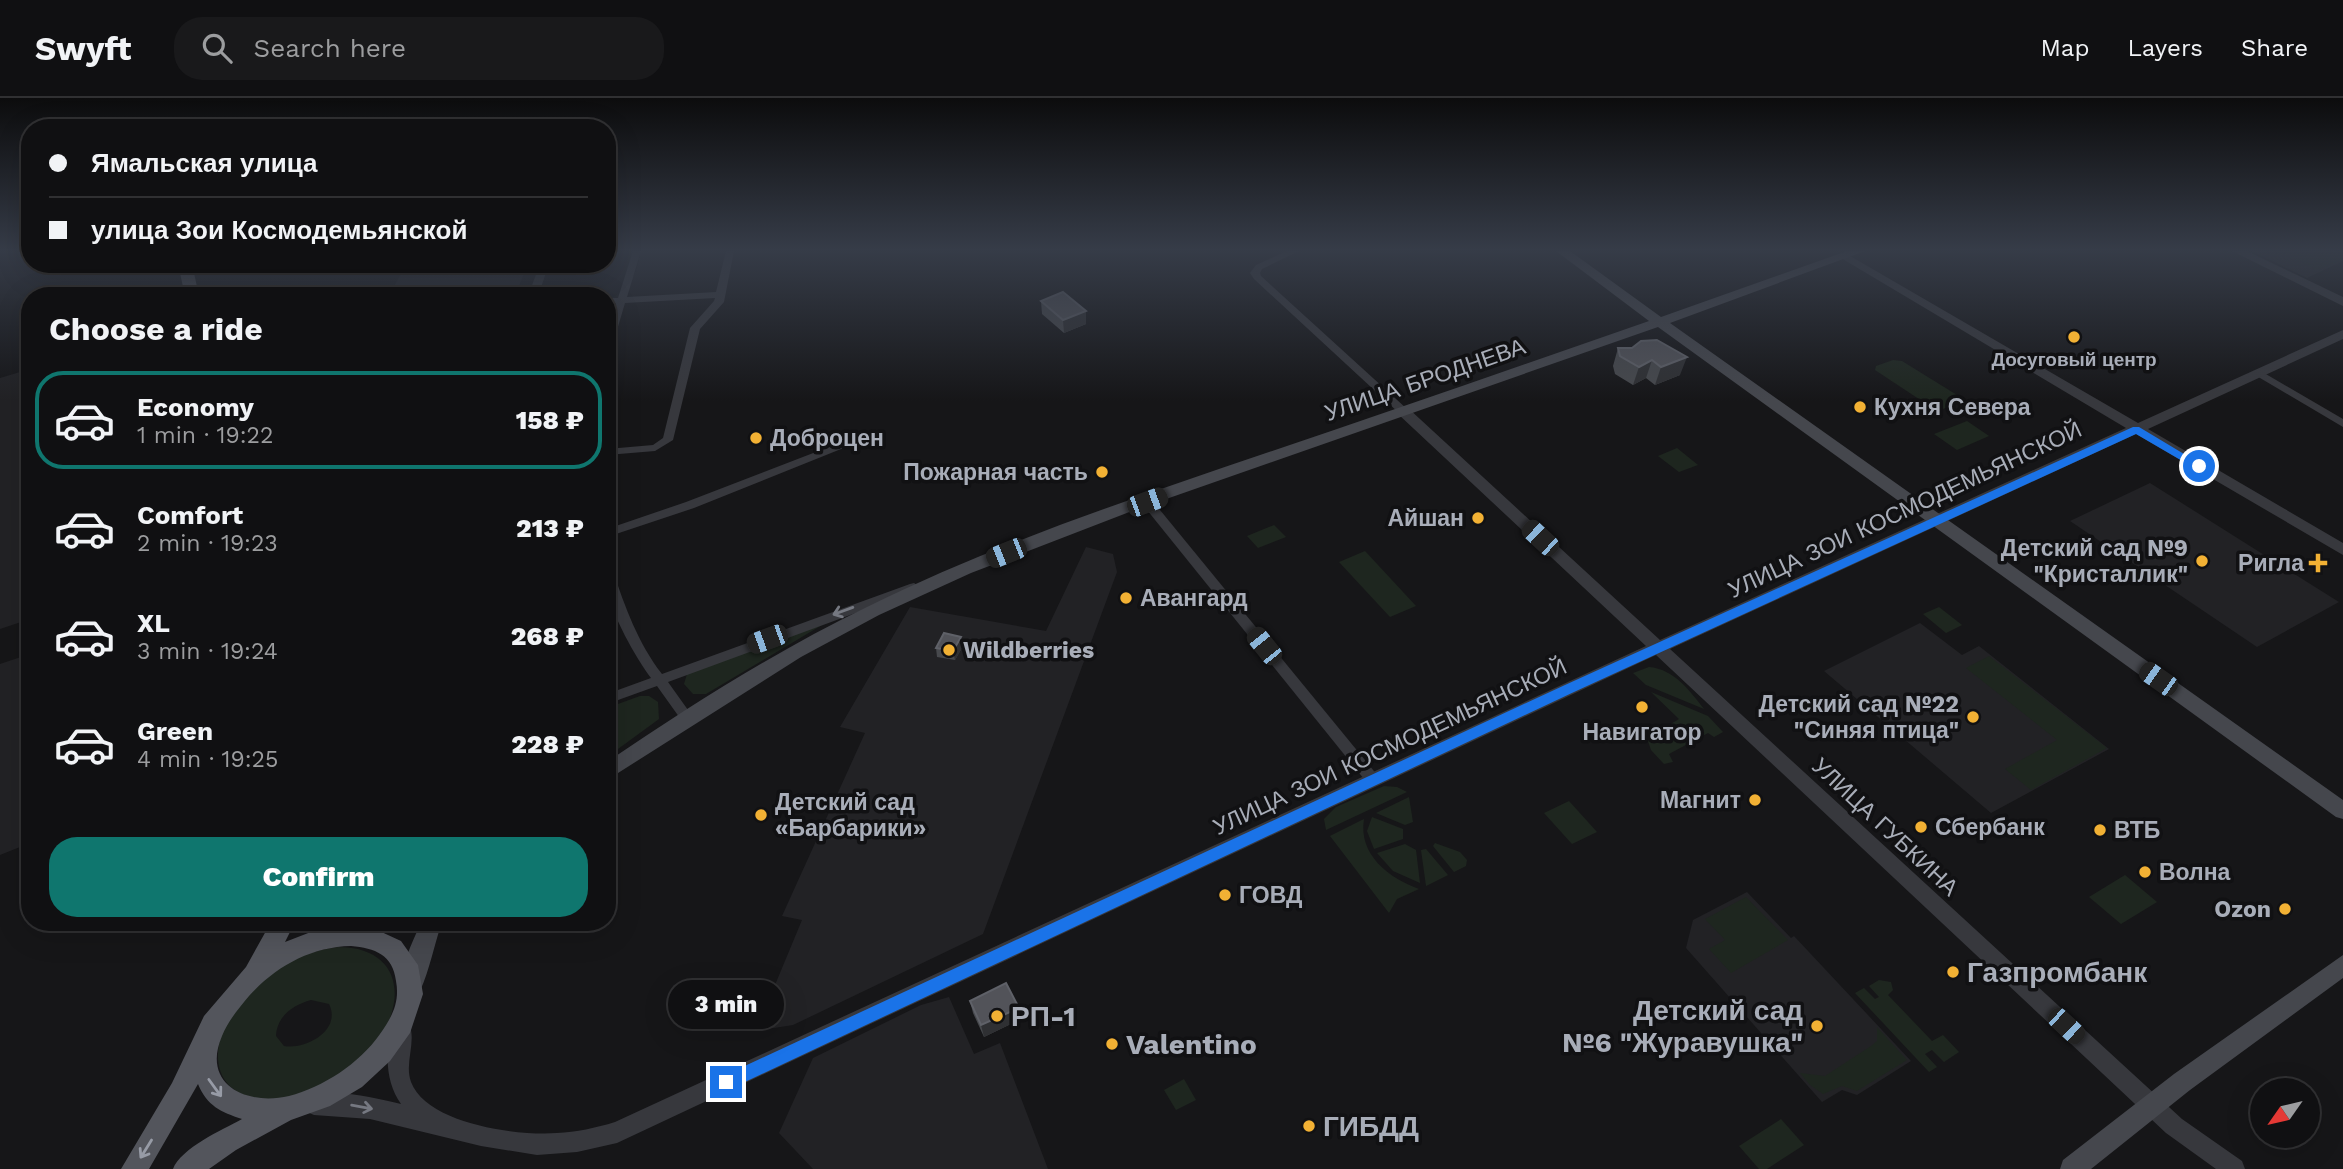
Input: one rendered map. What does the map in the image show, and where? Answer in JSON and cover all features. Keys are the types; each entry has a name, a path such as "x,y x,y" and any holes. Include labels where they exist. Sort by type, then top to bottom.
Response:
{"main road":[{"path":"1630,301 1935,522 2343,811"},
{"name":"УЛИЦА БРОДНЕВА","path":"616,766 687,718 829,635 954,574 1147,502 1715,301"},
{"path":"250,977 278,931"},
{"path":"335,931 382,941 394,949 404,960 410,973 410,996"},
{"path":"134,1169 180,1093 213,1024 235,992 250,977 277,958 306,944 361,931"},
{"path":"186,1169 228,1141 294,1107 326,1095 359,1074 389,1043 402,1024 419,952 428,931"},
{"path":"2072,1169 2152,1106 2343,965"},
{"path":"213,1024 204,1056 206,1070 216,1093 238,1107 253,1110 294,1107"}],"street":[{"path":"616,301 621,301 616,317"},
{"path":"616,451 655,448 668,440 695,328 719,301"},
{"path":"1284,301 1403,411"},
{"path":"1920,301 2343,550"},
{"name":"УЛИЦА ЗОИ КОСМОДЕМЬЯНСКОЙ","path":"294,1107 333,1104 356,1106 478,1136 538,1145 577,1142 617,1132 1658,648 2343,334"},
{"path":"2259,373 2343,424"},
{"name":"УЛИЦА ГУБКИНА","path":"1403,411 2152,1106 2191,1139 2234,1169"},
{"path":"616,530 690,505 847,443"},
{"path":"1147,502 1373,780"},
{"path":"616,696 840,612 954,574"},
{"path":"616,597 645,662 687,718"},
{"path":"410,996 398,1049 397,1070 401,1086 424,1113 445,1126"}],"shaded area":[{"path":"1893,360 1902,361 1957,395 1959,401 1943,409 1934,409 1875,370 1876,366"},
{"path":"21,372 21,622 0,629 0,378"},
{"path":"1967,421 1989,436 1957,450 1934,434"},
{"path":"1677,448 1698,465 1679,472 1658,456"},
{"name":"Детский сад №9 \"Кристаллик\"","path":"2150,483 2339,602 2257,647 2070,521"},
{"path":"1274,525 1286,537 1258,548 1247,536"},
{"path":"1086,547 1113,554 1117,572 983,934 793,1025 774,1028 758,1026 802,920 782,916 865,733 840,727 910,607 1046,631"},
{"path":"1365,551 1416,606 1390,617 1339,562"},
{"path":"1939,607 1962,625 1946,633 1923,614"},
{"path":"827,622 706,694 693,694 684,684 687,674"},
{"name":"Детский сад №22 \"Синяя птица\"","path":"1920,623 1962,655 1979,646 2109,749 1991,813 1824,671"},
{"path":"1989,656 2107,748 2031,790 2005,769 2057,740 1966,668"},
{"path":"21,657 21,847 0,855 0,664"},
{"path":"1649,667 1674,676 1704,709 1646,685 1633,673"},
{"path":"1651,692 1708,716 1723,732 1714,737 1708,733 1669,754 1673,762 1664,764 1651,750 1647,738 1679,719"},
{"path":"640,696 649,696 658,702 659,719 616,750 616,705"},
{"path":"1384,786 1397,787 1407,792 1326,830 1324,819 1336,807"},
{"path":"1409,797 1413,822 1405,825 1376,813"},
{"path":"1569,801 1597,832 1572,844 1544,813"},
{"path":"1372,817 1403,829 1403,839 1374,849 1367,831"},
{"path":"1364,819 1366,844 1378,863 1387,872 1419,889 1397,899 1389,913 1330,836"},
{"path":"1435,843 1460,852 1467,860 1466,866 1454,872 1433,846"},
{"path":"1405,844 1416,850 1420,883 1393,871 1377,853"},
{"path":"1426,849 1448,875 1426,886 1421,850"},
{"path":"2125,875 2157,902 2121,924 2089,897"},
{"name":"Детский сад №6 \"Журавушка\"","path":"1747,892 1791,938 1794,936 1911,1061 1857,1095 1842,1090 1822,1102 1686,948 1693,920"},
{"path":"1746,897 1788,940 1731,973 1709,949 1725,940 1705,919"},
{"path":"338,947 361,950 377,958 388,969 394,984 394,1001 390,1018 381,1036 368,1052 347,1070 310,1091 269,1099 255,1098 233,1089 221,1072 218,1061 222,1030 229,1016 268,974 280,965 304,955","holes":["311,1000 329,1004 331,1022 320,1036 302,1045 293,1046 284,1046 276,1036 279,1023 292,1008"]},
{"path":"1879,980 1891,982 1893,990 1888,995 1932,1041 1943,1035 1959,1052 1944,1062 1932,1050 1925,1054 1937,1067 1929,1072 1855,993 1864,988 1875,999 1879,997 1869,986"},
{"path":"949,997 974,1054 1000,1043 1048,1169 813,1169 779,1133 813,1058 921,1005"},
{"path":"1877,1027 1907,1060 1857,1091 1842,1086 1823,1094 1810,1085 1800,1073 1825,1076 1877,1041"},
{"path":"1184,1079 1196,1100 1176,1110 1164,1090"},
{"path":"1781,1119 1804,1145 1767,1169 1759,1169 1739,1146"}],"building":[{"path":"1041,301 1074,301 1086,311 1063,320"},
{"path":"1657,340 1687,357 1661,367 1652,360 1639,367 1620,356 1618,348 1632,348 1641,341"},
{"path":"944,633 961,637 953,651 936,648"},
{"path":"1006,983 1019,1008 981,1025 970,1001"}],"place":[{"name":"Досуговый центр","path":"2074,337"},
{"name":"Кухня Севера","path":"1860,407"},
{"name":"Доброцен","path":"756,438"},
{"name":"Пожарная часть","path":"1102,472"},
{"name":"Айшан","path":"1478,518"},
{"name":"Детский сад №9 \"Кристаллик\"","path":"2202,561"},
{"name":"Ригла","path":"2318,563"},
{"name":"Авангард","path":"1126,598"},
{"name":"Wildberries","path":"949,650"},
{"name":"Навигатор","path":"1642,707"},
{"name":"Детский сад №22 \"Синяя птица\"","path":"1973,717"},
{"name":"Магнит","path":"1755,800"},
{"name":"Детский сад «Барбарики»","path":"761,815"},
{"name":"Сбербанк","path":"1921,827"},
{"name":"ВТБ","path":"2100,830"},
{"name":"Волна","path":"2145,872"},
{"name":"ГОВД","path":"1225,895"},
{"name":"Ozon","path":"2285,909"},
{"name":"Газпромбанк","path":"1953,972"},
{"name":"РП-1","path":"997,1016"},
{"name":"Детский сад №6 \"Журавушка\"","path":"1817,1026"},
{"name":"Valentino","path":"1112,1044"},
{"name":"ГИБДД","path":"1309,1126"}],"route":[{"path":"726,1082 1570,689 2136,430 2199,466"}]}
